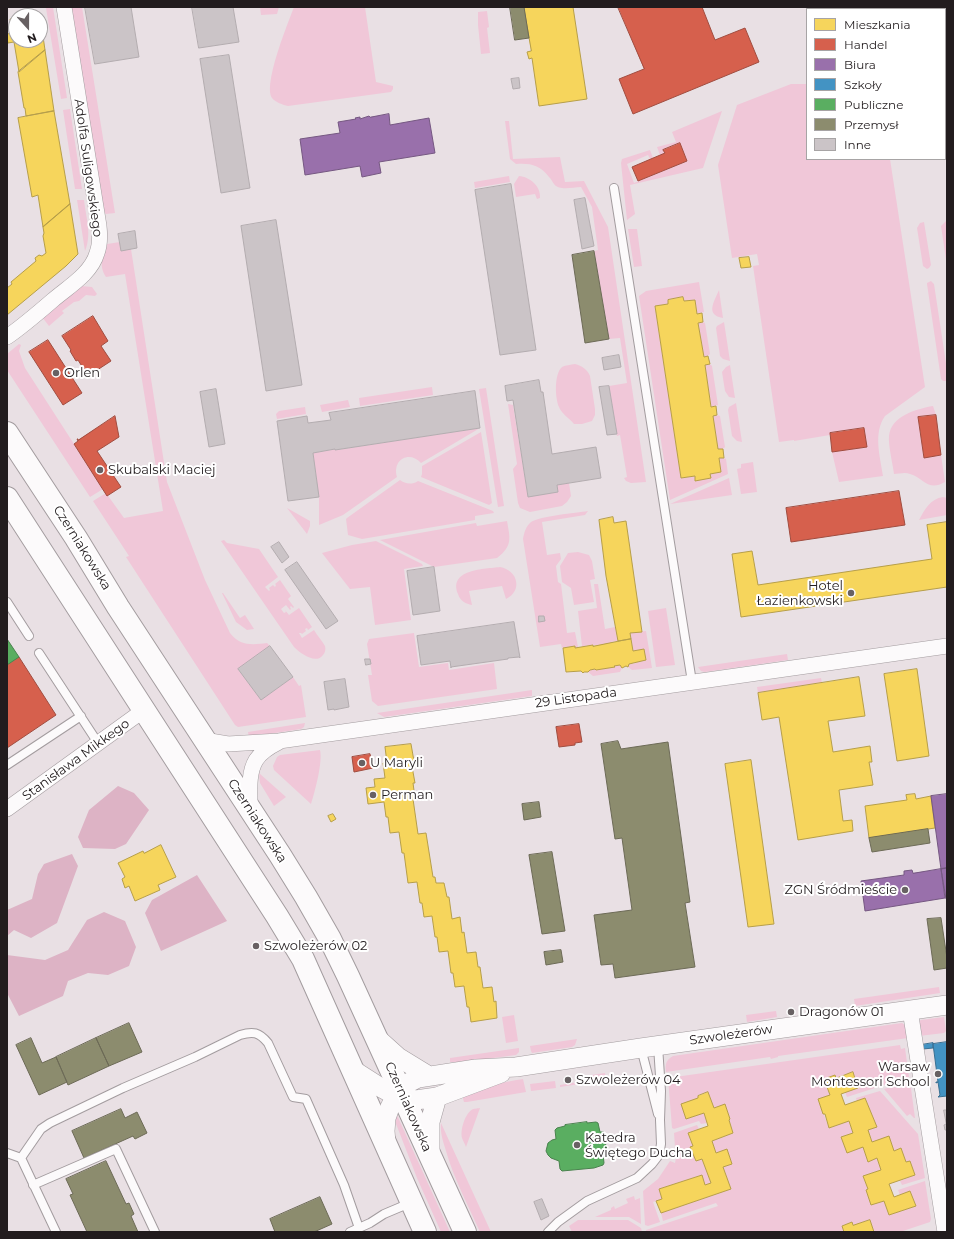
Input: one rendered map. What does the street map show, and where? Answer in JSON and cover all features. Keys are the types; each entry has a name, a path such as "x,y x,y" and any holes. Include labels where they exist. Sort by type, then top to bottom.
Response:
{"main road":[{"name":"Czerniakowska","path":"7,433 306,897 330,939 378,1039 400,1094 430,1155 464,1232"},
{"path":"7,498 277,916 302,959 425,1232"}],"street":[{"name":"Adolfa Suligowskiego","path":"7,337 20,328 84,274 97,254 99,245 99,226 64,7"},
{"name":"29 Listopada","path":"204,740 228,744 279,741 947,646"},
{"name":"Stanisława Mikkego","path":"7,809 144,710"},
{"path":"250,809 250,784 256,759 279,741"},
{"name":"Szwoleżerów","path":"400,1094 408,1083 418,1078 430,1076 476,1069 516,1067 947,1005"},
{"path":"910,1010 945,1232"},
{"path":"378,1039 398,1057 430,1076"},
{"name":"Szwoleżerów","path":"353,1070 364,1079 416,1100 438,1097 516,1067"},
{"path":"386,1145 384,1131 386,1118 390,1107 400,1094"},
{"path":"430,1155 430,1122 438,1097"}],"lane":[{"path":"614,188 692,682"},
{"path":"7,602 29,636"},
{"path":"39,653 98,743"},
{"path":"7,765 81,716"},
{"path":"21,1158 41,1130 50,1123 240,1035 255,1033 262,1036 268,1043 293,1097 306,1099 344,1185 360,1228"},
{"path":"649,1047 660,1120"},
{"path":"548,1232 558,1222 587,1201 637,1178 652,1164 659,1154 661,1144 661,1091 649,1047"},
{"path":"34,1185 116,1149 154,1232"},
{"path":"7,1153 21,1158 56,1232"},
{"path":"350,1232 411,1202"}],"shaded area":[{"path":"53,7 67,98 61,99 48,20 48,8 46,8"},
{"path":"71,7 82,7 115,213 106,214 103,212"},
{"path":"260,7 279,7 277,14 261,15"},
{"path":"294,7 365,7 376,82 393,86 391,92 288,106 273,99 270,91 273,67"},
{"path":"487,11 489,27 487,28 490,53 481,54 478,12"},
{"path":"791,84 806,84 806,160 890,160 925,387 885,416 881,423 878,445 883,476 839,482 832,452 866,447 863,428 794,441 779,442 753,266 759,265 757,254 732,258 718,165 737,105"},
{"path":"70,109 82,189 75,189 63,110"},
{"path":"722,111 703,168 630,185 635,214 627,220 621,163 622,159 650,150 653,158 650,159 648,155 627,164 634,183 687,161 680,143 663,150 665,153 660,155 657,147 676,142 672,132"},
{"path":"505,121 509,121 513,159 560,157 565,182 584,181 608,227 646,482 631,483 626,481 624,478 627,477 620,435 617,436 609,386 627,383 620,338 609,339 594,251 598,250 592,207 581,187 559,187 555,185 546,173 538,167 526,164 516,164 510,159"},
{"path":"509,176 510,182 475,188 474,182"},
{"path":"519,176 531,180 537,186 540,198 537,199 535,194 516,197 514,184"},
{"path":"77,200 84,200 87,219 88,239 85,251"},
{"path":"947,220 947,266 941,226"},
{"path":"924,222 931,265 927,269 923,266 917,228 920,223"},
{"path":"628,229 637,229 642,266 634,267"},
{"path":"120,242 131,249 167,482 205,580 230,633 238,640 247,644 267,643 270,646 238,669 261,700 293,677 299,686 301,685 306,717 238,727 235,725 126,557 129,556 93,501 106,493 124,518 163,511 125,274 106,277 102,268 102,260 107,244"},
{"path":"931,281 934,284 947,370 947,381 943,381 941,379 927,284"},
{"path":"699,282 704,312 697,314 695,300 684,301 683,298 668,300 668,304 655,306 681,478 695,476 695,480 710,474 721,472 719,458 726,459 728,474 670,500 639,296 646,291"},
{"path":"81,286 92,287 97,294 95,296 86,295 79,301 74,302 62,311 64,313 49,326 42,317"},
{"path":"719,290 723,318 714,314 712,307"},
{"path":"724,322 730,361 723,359 720,356 716,328"},
{"path":"698,323 705,323 710,354 704,357"},
{"path":"19,344 21,345 19,351 25,368 103,489 90,497 7,370 7,354"},
{"path":"575,364 584,368 590,376 595,409 595,415 592,421 582,424 574,424 564,414 559,407 557,398 556,380 559,370 564,366"},
{"path":"710,364 712,366 718,405 711,407 705,365"},
{"path":"730,365 735,398 729,397 725,391 722,372"},
{"path":"432,387 433,395 360,406 359,398"},
{"path":"486,388 504,506 498,507 479,389"},
{"path":"348,400 350,407 322,412 320,405"},
{"path":"736,403 742,442 737,441 732,436 728,410 729,407"},
{"path":"508,404 513,405 528,497 558,492 557,485 569,483 571,496 562,506 530,512 520,508 513,469 517,464"},
{"path":"933,406 936,415 918,417 924,458 941,455 945,482 934,486 908,473 894,474 889,440 891,429 894,423 899,419 919,409"},
{"path":"305,407 306,414 277,419 276,414 279,411"},
{"path":"713,416 720,416 725,447 723,449 718,449"},
{"path":"480,428 421,463 411,457 403,459 397,466 397,477 343,515 319,525 319,497 313,453"},
{"path":"481,432 492,503 489,505 421,477 422,466"},
{"path":"753,462 757,492 741,494 737,469 741,468 741,464"},
{"path":"729,478 732,495 670,504"},
{"path":"400,480 409,484 418,481 493,511 494,513 475,516 475,520 362,539 348,535 346,519"},
{"path":"943,497 947,498 947,515 919,520 931,502"},
{"path":"287,508 310,521 307,534"},
{"path":"588,511 585,515 542,522 547,555 560,553 561,559 556,566 558,582 561,584 567,633 575,632 578,647 562,648 561,644 540,647 523,539 525,532 529,524 536,520 550,516"},
{"path":"507,521 509,532 508,546 506,550 497,558 434,567 380,540 476,523 477,526"},
{"path":"224,540 227,543 259,549 278,577 265,587 269,591 269,588 273,585 275,587 275,584 280,580 291,596 288,599 294,607 293,608 291,606 290,610 286,605 281,609 284,613 286,612 285,610 289,615 299,608 312,627 308,630 307,628 305,629 306,631 302,634 299,633 302,638 314,630 325,647 324,653 320,658 316,659 308,657 294,647 221,541"},
{"path":"376,541 422,564 423,566 404,569 411,620 375,625 370,587 350,589 322,553 352,545"},
{"path":"578,552 589,555 592,561 595,579 590,580 594,602 574,605 571,588 562,582 560,566 568,553"},
{"path":"500,567 511,572 516,581 515,591 506,599 502,586 469,591 472,605 465,603 460,599 456,586 458,580 463,575 477,570"},
{"path":"594,584 598,584 605,629 615,627 618,641 611,642 611,644 582,646 578,611 597,608"},
{"path":"222,593 240,618 245,615 254,629 247,630 236,622"},
{"path":"666,608 675,665 656,667 648,611"},
{"path":"646,631 652,668 632,670 628,667 629,664 636,663 644,649 633,651 630,633"},
{"path":"414,633 419,667 448,663 449,670 494,663 497,689 378,706 372,701 368,675 372,675 367,644 369,639"},
{"path":"787,654 788,660 705,672 701,671 698,667"},
{"path":"620,665 622,668 620,672 593,676 588,672 590,670"},
{"path":"821,678 822,683 758,693 757,687"},
{"path":"532,690 532,696 384,717 377,713"},
{"path":"305,723 304,727 301,729 249,737 248,732"},
{"path":"320,750 320,769 311,804 274,770 273,766 277,757 280,755"},
{"path":"259,773 286,797 274,806 260,783"},
{"path":"118,786 134,793 149,810 126,844 115,849 83,848 78,837 89,810"},
{"path":"72,854 78,866 57,923 31,938 14,930 7,936 7,910 32,899 38,874 44,864"},
{"path":"197,875 227,921 161,951 145,913 152,900"},
{"path":"104,912 125,921 136,947 129,966 108,975 88,973 68,981 63,996 19,1016 7,993 7,955 45,960 68,950 87,920"},
{"path":"939,987 940,993 855,1006 854,999"},
{"path":"776,1011 777,1017 747,1022 746,1015"},
{"path":"514,1015 518,1041 506,1043 502,1017"},
{"path":"944,1017 946,1031 944,1033 919,1036 919,1021"},
{"path":"902,1023 905,1025 908,1038 778,1056 771,1059 770,1057 666,1072 666,1062 673,1056"},
{"path":"577,1039 575,1045 572,1047 532,1053 531,1051 530,1046"},
{"path":"900,1045 901,1049 905,1048 909,1077 847,1097 845,1092 858,1088 853,1072 836,1078 835,1075 824,1079 830,1095 818,1099 829,1128 849,1121 853,1133 841,1137 863,1147 868,1161 877,1158 881,1170 863,1176 868,1189 866,1190 871,1205 884,1201 889,1215 916,1206 910,1191 900,1195 898,1190 925,1181 931,1219 930,1222 900,1232 874,1232 870,1220 853,1225 852,1222 842,1226 844,1232 646,1232 646,1230 718,1206 716,1203 663,1221 661,1213 731,1189 723,1167 732,1164 727,1150 716,1153 712,1141 733,1133 725,1105 714,1108 708,1092 698,1095 698,1098 686,1119 704,1113 707,1123 701,1124 699,1121 674,1129 672,1128 668,1078"},
{"path":"519,1048 519,1052 516,1055 463,1062 450,1062 450,1058"},
{"path":"605,1073 606,1080 560,1087 560,1085 578,1082 578,1077"},
{"path":"523,1079 526,1092 464,1102 462,1095"},
{"path":"555,1081 556,1088 531,1091 530,1084"},
{"path":"910,1081 915,1118 910,1114 907,1116 884,1089"},
{"path":"880,1091 918,1134 925,1178 902,1185 900,1181 915,1175 910,1161 906,1162 901,1148 894,1151 872,1142 868,1130 876,1127 871,1113 865,1098 857,1101 856,1098"},
{"path":"480,1108 466,1147 462,1138 464,1122 470,1111"},
{"path":"397,1115 450,1232 441,1232 417,1178 393,1116"},
{"path":"441,1123 491,1232 480,1232 466,1202 449,1161 442,1137"},
{"path":"697,1125 699,1129 688,1133 693,1146 691,1147 696,1161 702,1159 711,1183 705,1185 701,1175 659,1189 662,1199 653,1202 660,1222 648,1226 645,1225 643,1191 658,1179 670,1161 675,1163 676,1158 671,1157 675,1147 674,1133"},
{"path":"634,1196 635,1200 640,1198 641,1224 629,1217 595,1217 611,1210 614,1206 615,1209 628,1203 626,1199"},
{"path":"578,1220 628,1220 641,1228 642,1232 572,1232 569,1226"}],"building: Mieszkania":[{"path":"524,7 573,7 587,99 539,106 532,58 529,59 527,52 531,51"},
{"path":"15,48 45,48 45,50 19,72"},
{"path":"45,50 54,111 26,116 18,72"},
{"path":"54,111 70,204 43,227 38,195 32,197 18,118"},
{"path":"70,204 78,254 66,266 7,315 7,288 12,284 11,282 36,261 35,258 46,253 43,227"},
{"path":"749,257 751,267 741,268 739,258"},
{"path":"683,297 684,301 695,300 697,314 702,313 703,322 698,323 704,357 708,356 710,364 705,365 711,407 716,406 717,415 713,416 718,449 723,449 724,458 719,458 721,472 710,474 711,478 695,481 695,476 681,478 655,306 668,304 668,300"},
{"path":"613,517 614,523 626,521 642,632 630,633 631,639 618,641 606,576 599,520"},
{"path":"947,522 947,587 741,617 732,554 752,551 758,585 932,559 927,525"},
{"path":"631,639 633,651 644,649 646,660 629,664 628,667 626,666 622,668 620,665 590,670 583,673 581,671 566,672 563,648 593,646"},
{"path":"917,669 929,756 897,761 884,674"},
{"path":"859,677 865,716 828,721 833,752 870,746 872,762 869,762 873,785 839,790 843,821 852,820 853,831 798,840 779,717 762,720 758,693"},
{"path":"411,744 414,761 411,761 415,783 413,783 415,798 413,799 418,834 426,833 433,877 435,877 436,883 444,883 447,897 449,897 452,919 460,917 467,953 476,952 483,988 492,987 494,1002 496,1001 497,1018 471,1022 464,986 455,987 453,973 451,973 448,951 439,952 432,916 424,917 417,882 408,883 404,853 402,853 399,832 390,833 384,802 368,804 366,788 375,787 374,779 385,778 383,763 387,763 385,747"},
{"path":"751,760 774,924 748,927 725,764"},
{"path":"915,794 916,799 931,796 935,828 869,838 865,806 907,800 906,795"},
{"path":"333,814 336,819 331,822 328,816"},
{"path":"161,845 176,877 158,885 160,890 135,901 129,886 125,888 122,879 125,877 118,863 143,851 144,853"},
{"path":"853,1072 858,1088 841,1094 845,1105 865,1098 877,1127 868,1130 872,1142 889,1136 894,1151 901,1148 906,1162 910,1161 915,1175 889,1184 894,1197 910,1191 916,1206 889,1215 884,1201 871,1205 866,1190 868,1189 863,1176 881,1170 877,1158 868,1162 863,1147 847,1153 841,1137 853,1133 849,1121 829,1128 825,1114 823,1114 818,1099 830,1095 824,1079 835,1075 836,1078"},
{"path":"708,1092 714,1108 725,1104 730,1119 733,1133 712,1141 716,1153 727,1149 732,1164 723,1167 731,1189 661,1213 656,1201 662,1199 659,1189 702,1175 705,1185 711,1183 702,1159 696,1161 690,1147 693,1146 688,1133 708,1126 704,1113 686,1119 681,1104 698,1098 698,1096"},
{"path":"870,1220 874,1232 844,1232 842,1226 852,1222 853,1225"}],"building: Handel":[{"path":"618,7 702,7 715,40 745,28 759,62 633,114 619,79 644,69"},
{"path":"807,7 897,7 894,8"},
{"path":"680,143 687,161 638,181 632,167 665,153 663,150"},
{"path":"93,316 108,341 101,346 111,361 88,376 78,360 76,361 62,336"},
{"name":"Orlen","path":"48,340 82,393 63,405 29,352"},
{"path":"936,415 941,455 924,458 918,417"},
{"name":"Skubalski Maciej","path":"115,416 119,437 97,451 121,487 107,496 74,444 78,441 77,439 78,440"},
{"path":"864,428 867,447 832,452 830,433"},
{"path":"899,491 905,525 791,542 786,508"},
{"path":"19,657 56,715 7,748 7,665"},
{"path":"579,724 582,742 575,743 575,745 559,747 556,727"},
{"name":"U Maryli","path":"370,754 373,768 354,772 352,757"}],"building: Biura":[{"path":"389,114 390,125 429,118 435,153 379,162 381,173 362,177 360,166 305,175 300,139 340,133 338,122 360,117 360,119 369,116"},
{"path":"947,794 947,868 941,869 931,796"},
{"path":"947,868 947,899 946,899 941,869"},
{"path":"941,869 945,898 865,911 861,881 904,875 904,871 912,870 913,873"}],"building: Szkoły":[{"path":"947,1042 947,1096 938,1097 940,1095 933,1044"},
{"path":"933,1043 933,1048 923,1049 921,1045"}],"building: Publiczne":[{"path":"7,639 19,657 7,665"},
{"name":"Katedra Świętego Ducha","path":"587,1122 598,1123 600,1132 604,1132 607,1154 603,1154 603,1165 594,1168 562,1171 560,1169 559,1161 551,1158 546,1151 548,1143 556,1139 555,1130 557,1128 565,1125"}],"building: Przemysł":[{"path":"510,7 524,7 529,38 515,40"},
{"path":"594,251 609,339 585,343 572,255"},
{"path":"618,741 621,749 668,742 690,902 685,903 695,967 615,978 613,964 601,965 594,915 632,910 622,838 615,839 601,744"},
{"path":"539,802 541,817 524,820 522,804"},
{"path":"928,829 930,843 872,852 869,838"},
{"path":"552,852 565,931 542,934 529,855"},
{"path":"941,918 947,968 934,970 927,919"},
{"path":"561,950 563,962 546,965 544,952"},
{"path":"129,1023 142,1052 109,1066 96,1038"},
{"path":"31,1038 42,1063 56,1057 67,1082 39,1095 16,1045"},
{"path":"96,1038 109,1066 68,1085 56,1057"},
{"path":"121,1109 125,1118 137,1112 147,1133 135,1139 133,1136 84,1158 72,1131"},
{"path":"106,1161 126,1204 129,1203 134,1214 131,1216 138,1232 87,1232 70,1195 73,1194 66,1179"},
{"path":"320,1197 332,1224 314,1232 275,1232 270,1219"}],"building: Inne":[{"path":"85,7 131,7 139,57 95,64"},
{"path":"192,7 233,7 239,42 199,48"},
{"path":"229,55 250,188 221,193 200,59"},
{"path":"519,78 520,88 513,89 511,79"},
{"path":"511,184 536,350 500,355 475,190"},
{"path":"585,198 594,246 582,249 574,200"},
{"path":"276,220 302,385 266,391 241,226"},
{"path":"135,231 137,248 121,251 118,234"},
{"path":"619,355 621,367 604,370 602,358"},
{"path":"539,380 541,392 543,392 552,454 596,447 601,478 557,485 558,492 528,497 513,400 507,401 505,386"},
{"path":"609,386 617,434 607,435 599,387"},
{"path":"216,389 225,444 209,447 200,392"},
{"path":"475,391 480,428 313,453 319,497 288,501 277,421 307,416 308,423 331,420 329,413"},
{"path":"279,542 289,557 282,563 271,547"},
{"path":"297,562 338,621 326,629 285,570"},
{"path":"434,567 440,611 413,615 407,571"},
{"path":"539,616 544,616 545,621 539,622"},
{"path":"514,622 520,658 508,658 451,668 450,661 421,665 417,636"},
{"path":"270,646 293,677 261,700 238,669"},
{"path":"365,659 370,659 371,664 366,665"},
{"path":"345,679 349,707 328,710 324,682"},
{"path":"944,1110 947,1110 947,1130 945,1130 944,1125 946,1124"},
{"path":"542,1199 549,1216 541,1220 534,1202"}],"place":[{"name":"Orlen","path":"56,373"},
{"name":"Skubalski Maciej","path":"100,470"},
{"name":"Hotel Łazienkowski","path":"851,593"},
{"name":"U Maryli","path":"362,763"},
{"name":"Perman","path":"373,795"},
{"name":"ZGN Śródmieście","path":"905,890"},
{"name":"Szwoleżerów 02","path":"256,946"},
{"name":"Dragonów 01","path":"791,1012"},
{"name":"Warsaw Montessori School","path":"938,1074"},
{"name":"Szwoleżerów 04","path":"568,1080"},
{"name":"Katedra Świętego Ducha","path":"577,1145"}]}
